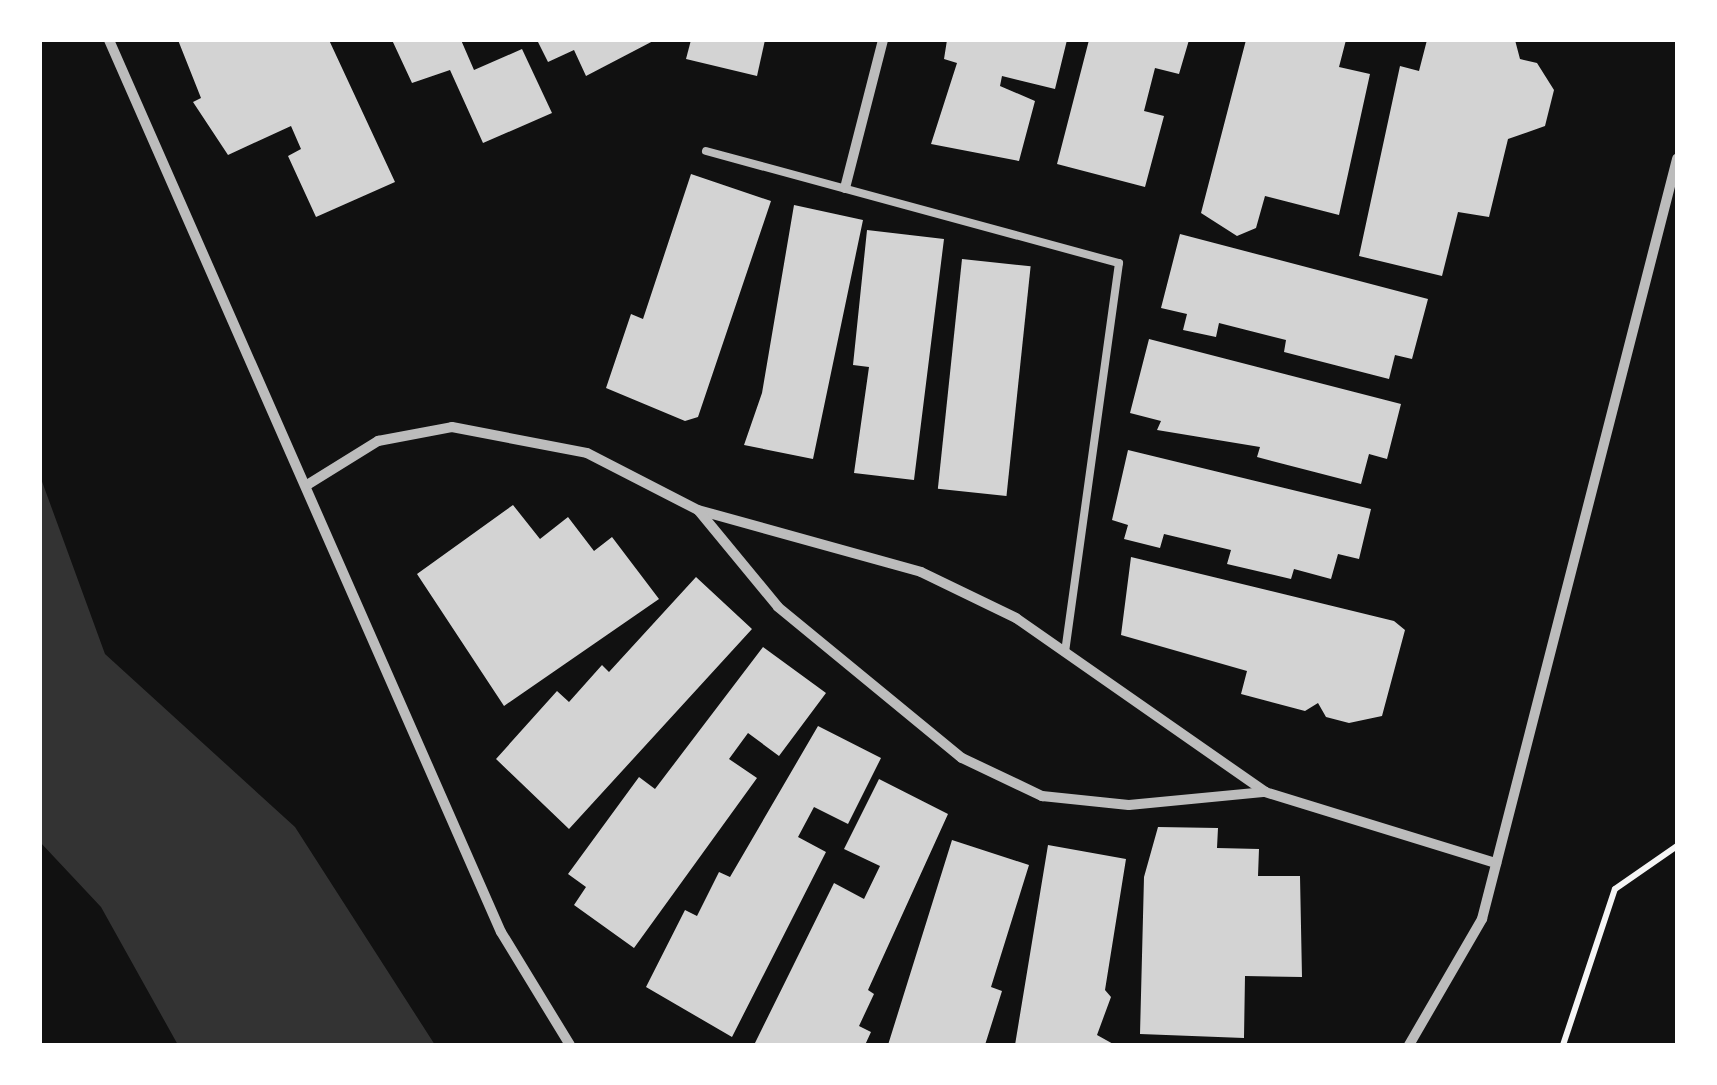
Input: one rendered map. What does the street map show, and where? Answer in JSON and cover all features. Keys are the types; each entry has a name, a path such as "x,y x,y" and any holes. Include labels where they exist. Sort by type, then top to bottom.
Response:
{"street":[{"path":"108,40 502,932 570,1045"},
{"path":"846,188 883,40"},
{"path":"1408,1045 1482,918 1677,159"},
{"path":"307,485 378,441 452,427 587,453 698,510 921,572 1065,652 1265,792 1496,863"},
{"path":"698,510 778,607 962,758 1060,798 1130,805 1265,792"}],"lane":[{"path":"706,151 1119,263 1065,652"}],"path":[{"path":"1563,1045 1615,889 1677,846"}],"shaded area":[{"path":"40,476 105,654 295,827 435,1045 178,1045 101,907 40,842"}],"building":[{"path":"178,40 329,40 395,182 316,217 288,156 301,149 291,126 228,155 193,102 201,98"},
{"path":"392,40 461,40 474,70 522,49 552,113 483,143 450,70 412,83"},
{"path":"537,40 655,40 586,76 574,50 548,62"},
{"path":"691,40 765,40 757,76 686,59"},
{"path":"947,40 1067,40 1055,89 1002,76 1000,86 1035,101 1019,161 931,144 957,63 944,59"},
{"path":"1089,40 1189,40 1179,74 1155,68 1144,111 1164,116 1145,187 1057,164"},
{"path":"1246,40 1346,40 1339,67 1370,74 1339,215 1265,196 1256,228 1237,236 1201,213"},
{"path":"1427,40 1515,40 1520,59 1537,63 1554,90 1545,126 1508,139 1489,217 1458,212 1442,276 1359,256 1400,66 1419,71"},
{"path":"691,174 771,201 698,417 685,421 606,388 631,314 643,319"},
{"path":"794,205 863,220 813,459 744,445 762,393"},
{"path":"867,230 944,239 914,480 854,473 869,367 853,365"},
{"path":"1180,234 1428,299 1412,359 1395,355 1389,379 1284,352 1286,340 1219,323 1216,337 1183,330 1187,314 1161,308"},
{"path":"962,259 1031,266 1006,496 938,489"},
{"path":"1149,339 1401,404 1387,459 1369,454 1361,484 1257,457 1260,447 1157,430 1161,421 1130,413"},
{"path":"1128,450 1371,509 1359,559 1338,554 1331,579 1294,569 1291,579 1227,564 1231,550 1164,534 1160,548 1124,539 1128,525 1112,520"},
{"path":"513,505 540,539 568,517 594,551 612,537 659,599 504,706 417,574"},
{"path":"1131,557 1394,621 1405,630 1382,716 1349,723 1326,717 1318,703 1305,711 1241,694 1247,671 1121,635"},
{"path":"696,577 752,629 569,829 496,759 557,691 569,702 602,665 609,672"},
{"path":"763,647 826,693 779,756 748,733 729,759 757,778 634,948 574,905 586,887 568,874 639,777 655,789"},
{"path":"818,726 881,758 848,824 814,807 798,837 826,852 732,1037 646,987 685,910 697,916 719,872 730,877"},
{"path":"879,779 948,814 868,990 874,994 859,1026 871,1032 865,1045 754,1045 834,883 864,899 880,866 844,849"},
{"path":"1158,827 1218,828 1217,848 1259,849 1258,876 1300,876 1302,977 1245,976 1244,1038 1140,1034 1144,877"},
{"path":"952,840 1029,865 991,987 1002,991 985,1045 888,1045"},
{"path":"1048,845 1126,859 1105,990 1111,997 1097,1035 1115,1045 1015,1045"}]}
